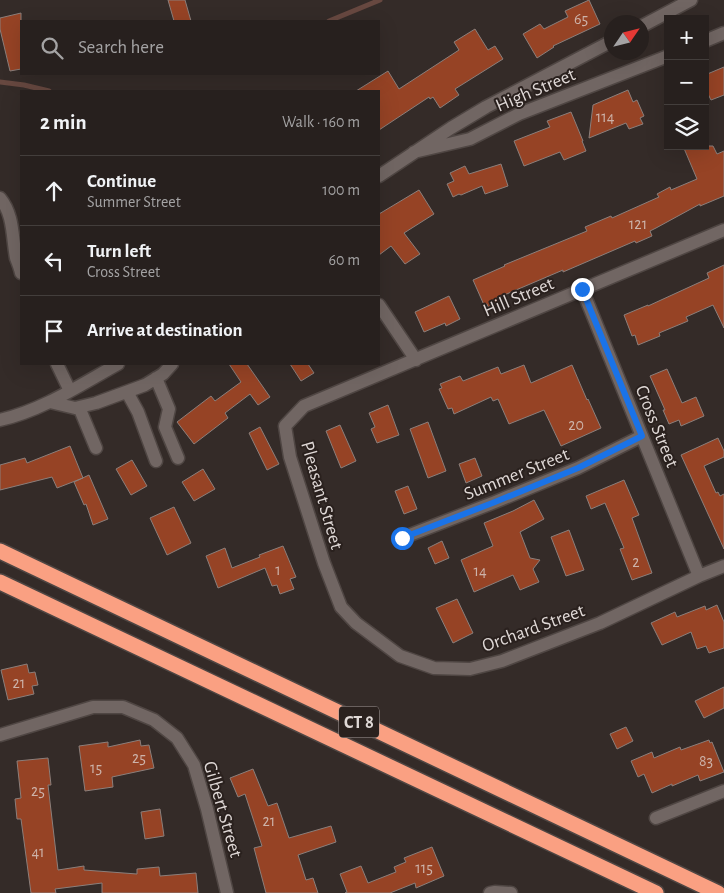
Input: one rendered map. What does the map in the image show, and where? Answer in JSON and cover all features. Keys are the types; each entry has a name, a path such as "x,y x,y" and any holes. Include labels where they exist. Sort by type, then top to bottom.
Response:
{"highway":[{"name":"CT 8","path":"0,551 718,893"},
{"name":"CT 8","path":"0,582 656,893"}],"street":[{"path":"649,22 691,0"},
{"path":"709,39 724,33"},
{"path":"380,175 486,107 604,46"},
{"name":"High Street","path":"414,152 470,139 520,114 664,58"},
{"path":"0,198 9,214 20,270"},
{"name":"Hill Street","path":"416,360 724,230"},
{"name":"Cross Street","path":"582,289 699,576"},
{"path":"380,306 416,360"},
{"name":"Pleasant Street","path":"356,623 341,607 324,563 290,457 286,426 304,406 416,360"},
{"path":"57,365 70,391"},
{"path":"0,420 17,416 50,402 116,365"},
{"path":"50,402 75,408 96,403 146,384 163,374 171,365"},
{"path":"156,378 169,409 165,427 178,458"},
{"path":"127,392 138,412 156,460"},
{"path":"80,407 96,448"},
{"name":"Summer Street","path":"402,538 578,468 642,436"},
{"name":"Orchard Street","path":"356,623 400,656 434,668 470,669 502,661 600,623 724,566"},
{"name":"Gilbert Street","path":"0,735 93,707 123,707 154,720 177,738 194,765 207,809 227,893"},
{"path":"656,818 724,791"},
{"path":"490,893 511,893"}],"building":[{"path":"168,0 185,0 191,20 174,20"},
{"path":"589,0 600,24 553,46 537,58 523,34 540,24 544,29 568,17 565,11"},
{"path":"21,13 20,69 10,71 0,29 0,18"},
{"path":"475,29 488,50 495,46 503,59 455,89 459,95 440,108 433,97 430,99 429,97 380,129 380,90 358,90 388,71 399,89 459,50 454,42"},
{"path":"724,67 724,95 711,100 709,96 709,73"},
{"path":"628,90 633,102 637,100 644,116 640,118 643,124 629,129 626,123 589,138 593,105"},
{"path":"571,112 586,151 564,160 560,152 524,166 514,141 550,127 547,121"},
{"path":"709,146 713,146 717,154 724,151 724,196 700,206 700,204 650,231 652,236 636,243 635,241 502,296 504,300 488,307 487,304 484,305 473,280 504,265 587,231 585,227 611,216 612,218 659,197 657,194 670,187 671,190 697,179 685,150 709,150"},
{"path":"501,164 508,186 485,194 482,186 453,197 447,184 454,181 450,173 465,166 469,174"},
{"path":"419,190 434,214 404,233 420,254 405,264 391,246 380,254 380,213"},
{"path":"724,265 724,328 713,305 686,317 688,321 659,333 660,336 638,345 635,335 632,336 624,315 709,278 707,273"},
{"path":"449,296 460,319 446,326 445,323 424,332 415,312"},
{"path":"230,365 248,365 270,397 258,405 250,394 225,413 228,418 194,444 177,422 211,396 215,401 241,382"},
{"path":"291,365 309,365 314,373 301,381"},
{"path":"524,365 531,383 572,365 601,428 561,446 544,410 509,424 498,399 493,401 491,397 454,414 452,408 448,409 439,389 442,388 440,384 460,376 463,381 498,367 501,374"},
{"path":"667,369 682,403 696,397 704,416 681,426 679,420 669,424 650,376"},
{"path":"388,405 399,435 377,443 371,429 375,427 369,413"},
{"path":"428,422 446,471 428,478 410,429"},
{"path":"340,425 356,461 341,468 326,431"},
{"path":"260,427 279,464 267,470 249,433"},
{"path":"718,438 724,451 724,457 704,466 716,493 718,492 720,496 724,494 724,549 681,455"},
{"path":"70,446 83,478 57,488 52,477 0,490 0,465 25,458 27,463"},
{"path":"475,458 482,476 466,483 459,464"},
{"path":"132,460 147,486 131,495 116,469"},
{"path":"203,469 215,489 194,501 182,482"},
{"path":"89,475 108,519 93,525 86,504 84,505 74,482"},
{"path":"624,480 639,515 632,518 652,573 632,580 620,549 624,548 605,503 591,509 586,496"},
{"path":"408,486 417,509 404,514 395,491"},
{"path":"534,500 544,519 520,532 530,558 540,560 533,569 539,582 520,590 513,575 474,592 461,560 493,546 484,523"},
{"path":"174,507 191,543 167,555 150,518"},
{"path":"569,530 584,570 566,576 551,537"},
{"path":"442,541 449,558 435,564 428,548"},
{"path":"283,546 296,577 290,579 294,589 280,594 277,585 272,586 265,568 218,588 206,556 225,548 232,568"},
{"path":"457,599 473,633 453,643 436,608"},
{"path":"717,605 724,622 724,648 709,653 706,646 697,649 691,632 662,645 651,623 675,612 677,617 705,606 706,610"},
{"path":"27,664 29,673 35,672 38,685 32,686 34,694 8,700 1,670"},
{"path":"724,687 724,708 704,718 695,701"},
{"path":"626,727 633,741 617,749 610,734"},
{"path":"140,740 141,746 149,745 154,768 112,777 113,787 85,791 79,746 108,742 108,747"},
{"path":"709,740 710,743 712,742 724,772 700,781 698,775 652,793 644,774 638,777 631,761 652,752 654,758 680,747 681,750"},
{"path":"48,758 51,785 48,785 58,870 84,866 84,870 137,874 137,869 159,867 160,876 196,873 198,893 102,893 102,883 55,889 56,893 31,893 21,819 17,819 15,799 21,798 17,761"},
{"path":"253,769 268,806 277,803 289,838 331,826 336,842 298,855 306,880 313,878 318,893 266,893 254,848 262,846 245,794 238,797 230,778"},
{"path":"160,809 164,836 145,839 141,812"},
{"path":"432,847 444,876 416,888 415,883 390,893 345,893 347,892 340,874 361,866 368,883 396,872 394,867 406,862 404,858"}],"waterway":[{"path":"331,20 380,0"},
{"path":"0,82 45,90"}],"route":[{"path":"402,538 578,468 642,436 582,289"}]}
